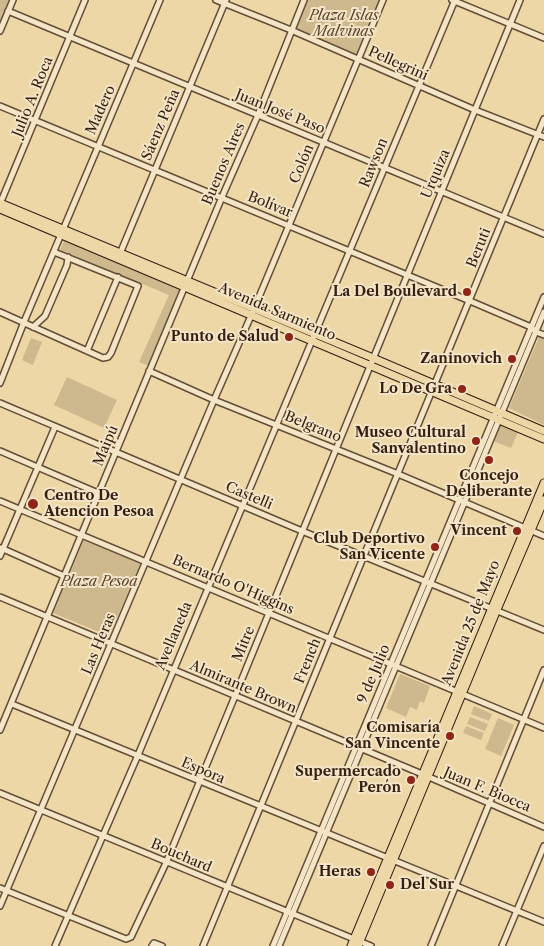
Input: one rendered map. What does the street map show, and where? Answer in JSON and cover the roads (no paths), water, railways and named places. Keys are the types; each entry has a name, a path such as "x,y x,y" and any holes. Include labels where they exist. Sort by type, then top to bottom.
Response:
{"main road":[{"name":"Avenida Sarmiento","path":"0,203 62,232 433,388 498,415 544,431"},
{"name":"Avenida Sarmiento","path":"0,209 62,232"},
{"name":"Avenida Sarmiento","path":"498,415 544,438"},
{"name":"Avenida 25 de Mayo","path":"356,943 528,529 544,483"},
{"name":"Avenida 25 de Mayo","path":"528,529 544,500"}],"street":[{"path":"0,31 13,0"},
{"name":"Julio A. Roca","path":"0,203 85,0"},
{"name":"Madero","path":"0,383 160,0"},
{"name":"Pellegrini","path":"216,0 291,30 475,110 544,137"},
{"name":"Buenos Aires","path":"186,284 258,115 304,0"},
{"name":"Colón","path":"253,312 383,0"},
{"path":"454,0 544,38"},
{"name":"Rawson","path":"313,337 454,0"},
{"name":"Urquiza","path":"372,361 440,191 520,0"},
{"name":"Sáenz Peña","path":"119,256 225,2"},
{"name":"Juan José Paso","path":"8,11 544,234"},
{"name":"Bolívar","path":"0,106 470,301 544,335"},
{"name":"Beruti","path":"433,388 544,119"},
{"path":"0,312 105,358 111,353 138,286 54,252"},
{"path":"33,326 38,324 45,316 67,265 68,257"},
{"path":"87,351 118,277"},
{"name":"Maipú","path":"0,730 186,284"},
{"name":"9 de Julio","path":"279,946 290,913 534,329 544,297"},
{"name":"Las Heras","path":"0,906 180,479 253,312"},
{"path":"534,329 541,327 544,312"},
{"name":"Avellaneda","path":"55,946 138,755 172,669 313,337"},
{"name":"Mitre","path":"67,915 126,939 131,937 166,863 236,696 302,531 338,449 372,361"},
{"name":"Belgrano","path":"150,372 544,536"},
{"name":"French","path":"203,946 259,806 433,388"},
{"name":"Castelli","path":"0,403 364,557 544,630"},
{"path":"0,556 55,427"},
{"path":"0,451 98,493"},
{"name":"Bernardo O'Higgins","path":"0,500 544,728"},
{"path":"2,548 64,576"},
{"name":"Almirante Brown","path":"0,597 425,775"},
{"path":"430,946 544,670"},
{"name":"Espora","path":"12,704 544,922"},
{"name":"Juan F. Biocca","path":"425,775 544,827"},
{"name":"Bouchard","path":"0,793 290,913 356,943 371,946"},
{"path":"502,946 544,846"},
{"path":"0,888 67,915"},
{"name":"9 de Julio","path":"273,946 290,913"},
{"path":"152,946 154,943 162,946"}],"place":[{"name":"La Del Boulevard","path":"467,292"},
{"name":"Punto de Salud","path":"289,337"},
{"name":"Zaninovich","path":"512,359"},
{"name":"Lo De Gra","path":"462,389"},
{"name":"Museo Cultural Sanvalentino","path":"476,441"},
{"name":"Concejo Deliberante","path":"489,460"},
{"name":"Centro De Atencion Pesoa","path":"33,504"},
{"name":"Vincent","path":"517,531"},
{"name":"Club Deportivo San Vicente","path":"435,547"},
{"name":"Comisaría San Vincente","path":"450,736"},
{"name":"Supermercado Perón","path":"411,780"},
{"name":"Heras","path":"371,872"},
{"name":"Del Sur","path":"390,885"}],"park label":[{"name":"Plaza Islas Malvinas","path":"344,24"},
{"name":"Plaza Pesoa","path":"99,582"}]}
